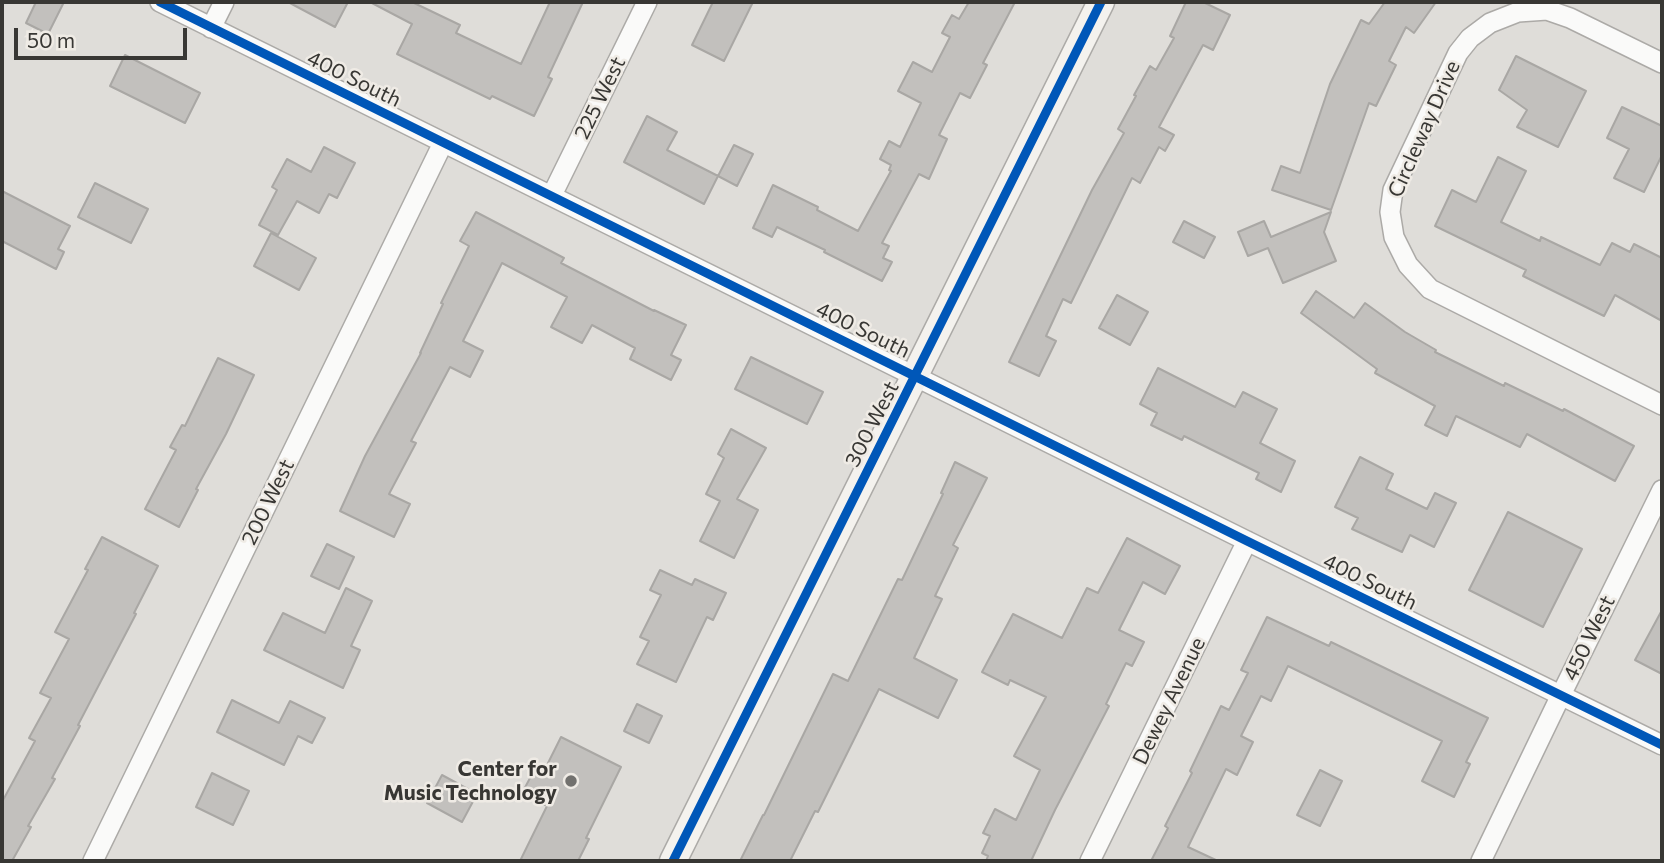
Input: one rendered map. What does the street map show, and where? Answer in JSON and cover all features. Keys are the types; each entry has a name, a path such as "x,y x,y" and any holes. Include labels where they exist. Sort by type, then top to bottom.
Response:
{"street":[{"name":"400 South","path":"160,2 1662,745"},
{"path":"211,28 224,2"},
{"name":"225 West","path":"552,195 647,2"},
{"name":"300 West","path":"673,861 1101,2"},
{"name":"Circleway Drive","path":"1662,63 1570,18 1547,10 1518,12 1490,23 1469,38 1458,53 1393,190 1390,212 1394,237 1408,265 1430,289 1662,405"},
{"name":"200 West","path":"93,861 443,142"},
{"name":"450 West","path":"1481,861 1662,490"},
{"name":"Dewey Avenue","path":"1090,861 1247,541"}],"building":[{"path":"36,2 64,2 48,34 26,23"},
{"path":"288,2 348,2 335,27"},
{"path":"370,2 412,2 460,25 456,33 521,64 550,2 583,2 548,77 552,79 534,116 492,96 490,99 397,54 412,24"},
{"path":"713,2 753,2 724,61 692,45"},
{"path":"969,2 1015,2 983,63 987,65 970,98 960,93 939,135 947,139 929,179 919,174 882,243 889,246 883,258 892,262 882,281 777,227 772,237 753,228 773,185 858,231 891,171 891,165 880,159 889,141 900,147 921,103 898,91 913,62 932,72 950,37 942,33 952,15 959,19"},
{"path":"1186,2 1203,2 1230,15 1213,50 1203,45 1159,127 1174,135 1165,151 1159,147 1140,183 1132,178 1071,303 1063,299 1046,336 1056,341 1039,376 1009,362 1092,190 1124,133 1118,129 1136,96 1134,95 1150,66 1156,70 1174,38 1170,36"},
{"path":"1385,2 1436,2 1414,33 1406,27 1389,61 1396,65 1376,106 1369,103 1331,210 1272,190 1281,166 1300,173 1330,84 1361,20 1369,24"},
{"path":"125,55 200,93 185,123 110,86"},
{"path":"1516,56 1586,91 1558,147 1517,127 1527,110 1499,90"},
{"path":"1622,107 1662,126 1662,155 1644,192 1614,178 1629,149 1607,138"},
{"path":"647,116 677,132 667,150 718,176 704,204 624,162"},
{"path":"734,145 753,154 737,186 718,176"},
{"path":"324,147 355,163 337,198 329,194 319,213 297,201 278,235 259,225 277,190 272,187 287,159 311,172"},
{"path":"1498,157 1526,171 1501,222 1540,241 1541,237 1600,265 1612,243 1630,252 1634,244 1662,258 1662,321 1615,295 1604,316 1523,276 1526,270 1435,226 1452,190 1476,202"},
{"path":"95,183 148,209 131,243 78,217"},
{"path":"2,191 70,226 58,249 64,252 56,269 2,241"},
{"path":"476,212 564,258 561,263 686,325 671,355 681,360 671,380 630,359 635,348 592,325 582,343 551,327 567,297 502,263 463,341 483,351 470,377 450,367 411,441 416,443 389,494 410,504 394,537 340,511 365,456 421,353 443,304 441,303 469,246 460,241"},
{"path":"1331,212 1324,232 1336,261 1283,283 1268,248 1248,256 1238,232 1264,221 1271,237"},
{"path":"1184,221 1215,237 1204,258 1173,242"},
{"path":"271,233 316,258 299,290 254,266"},
{"path":"1316,291 1354,318 1365,303 1405,332 1436,350 1435,352 1504,386 1505,383 1563,411 1564,409 1634,446 1615,481 1527,434 1520,447 1456,416 1447,436 1425,425 1435,406 1375,373 1377,369 1301,313"},
{"path":"1117,295 1148,312 1130,345 1099,328"},
{"path":"751,357 823,392 807,424 735,389"},
{"path":"218,358 254,375 179,527 145,509 176,450 170,447 182,425 185,426"},
{"path":"1158,368 1235,407 1243,392 1277,409 1260,443 1295,461 1281,492 1256,479 1259,473 1184,436 1182,440 1151,425 1157,413 1140,404"},
{"path":"731,429 766,448 737,499 758,510 734,558 700,541 720,501 706,494 724,458 718,454"},
{"path":"1360,457 1393,474 1386,489 1427,509 1435,493 1456,503 1434,547 1410,535 1402,552 1352,529 1358,518 1335,507"},
{"path":"955,462 987,478 953,545 958,548 935,596 942,599 914,658 957,680 938,718 879,689 818,812 815,811 790,861 740,861 833,674 848,681 898,579 902,580 943,494 941,493"},
{"path":"1508,512 1582,549 1543,627 1469,590"},
{"path":"102,537 158,566 52,778 55,779 28,826 31,827 12,861 2,861 2,802 35,741 29,738 51,698 40,693 69,639 55,632"},
{"path":"1127,538 1180,566 1165,594 1143,582 1119,630 1144,642 1132,666 1126,663 1106,704 1109,706 1031,861 986,861 988,856 982,853 990,836 983,833 995,809 1016,820 1040,770 1014,756 1046,697 1010,680 1008,685 982,672 1013,614 1062,638 1087,588 1098,593"},
{"path":"327,544 354,557 339,589 311,576"},
{"path":"660,570 692,585 695,579 726,593 713,620 707,617 676,682 637,664 649,641 640,637 661,595 650,590"},
{"path":"346,588 372,601 351,646 360,650 343,688 264,650 283,613 325,633"},
{"path":"1662,610 1662,674 1635,660"},
{"path":"1267,617 1329,646 1331,642 1488,718 1466,762 1470,764 1454,797 1422,781 1442,741 1288,666 1271,701 1261,696 1241,736 1253,742 1237,775 1226,769 1188,847 1218,861 1151,861 1221,706 1229,710 1248,673 1241,670"},
{"path":"232,700 279,723 290,701 325,718 312,743 298,736 284,765 217,732"},
{"path":"637,704 662,716 649,743 624,731"},
{"name":"Center for Music Technology","path":"561,737 621,767 586,838 589,839 578,861 520,861 547,806 522,793 537,765 545,769"},
{"path":"1320,770 1342,781 1320,826 1297,815"},
{"path":"212,773 249,791 233,825 196,807"},
{"path":"442,775 477,794 462,822 427,803"}],"cycle path":[{"path":"160,2 1662,745"},
{"path":"673,861 1101,2"}],"place":[{"name":"Center for Music Technology","path":"571,781"}]}
